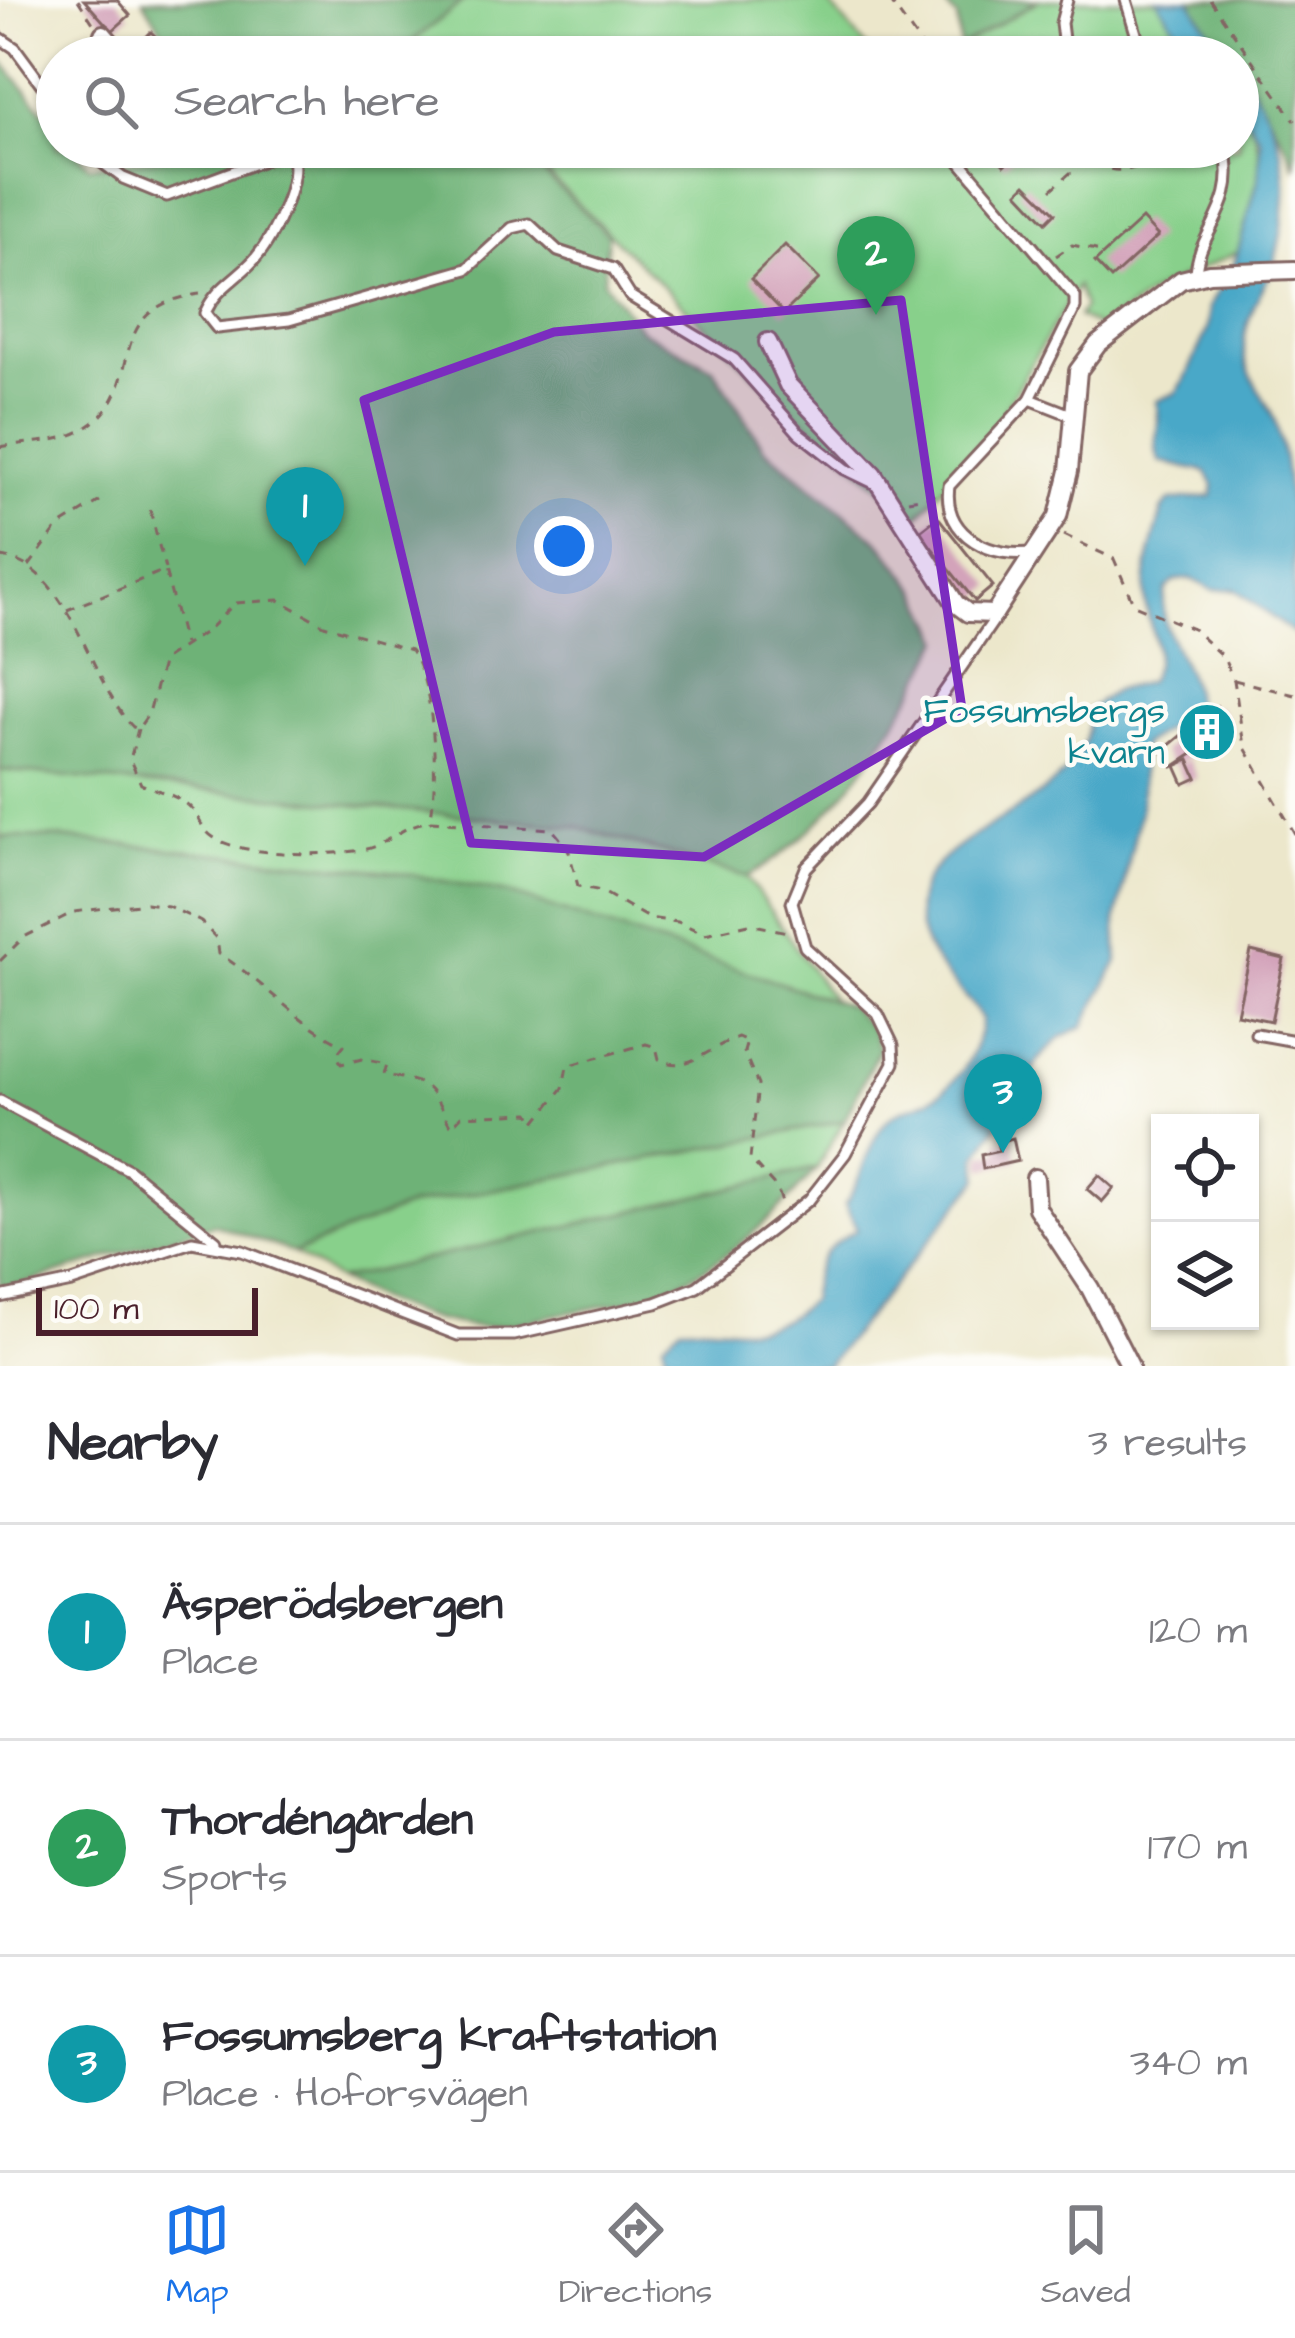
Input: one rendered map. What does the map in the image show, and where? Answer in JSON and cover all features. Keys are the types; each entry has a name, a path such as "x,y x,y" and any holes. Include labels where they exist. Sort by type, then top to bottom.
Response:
{"street":[{"path":"768,342 806,407 886,493 956,604 981,615 1001,610 1051,529 1070,471 1078,371 1098,344 1167,289 1203,274 1288,272"},
{"path":"1035,1178 1037,1208 1090,1288 1130,1366"}],"lane":[{"path":"1062,36 1066,0"},
{"path":"1126,0 1137,36"},
{"path":"0,38 15,48 36,76"},
{"path":"109,168 166,196 242,168"},
{"path":"295,168 297,175 254,261 214,292 205,314 217,328 289,320 467,268 512,228 529,224 557,251 613,268 630,296 734,359 799,433 886,493"},
{"path":"968,168 1071,287 1075,308 1030,399 949,486 952,512 981,548 1004,556 1036,551"},
{"path":"1203,274 1200,252 1224,203 1225,168"},
{"path":"1030,399 1071,415"},
{"path":"0,1101 142,1178 220,1244 419,1324 458,1335 499,1336 620,1312 697,1287 809,1200 845,1154 894,1064 892,1045 878,1014 805,947 792,902 798,881 879,787 1001,610"},
{"path":"1256,1034 1295,1041"},
{"path":"0,1298 72,1282 173,1246 220,1244"}],"path":[{"path":"78,0 103,34"},
{"path":"889,0 915,36"},
{"path":"1210,0 1235,36"},
{"path":"1259,70 1295,121"},
{"path":"1051,190 1076,168"},
{"path":"1050,262 1072,245 1106,252"},
{"path":"0,446 61,439 89,426 114,400 119,371 142,317 160,302 214,292"},
{"path":"886,493 928,500 949,486"},
{"path":"28,567 58,527 100,501"},
{"path":"150,510 184,645"},
{"path":"1051,529 1114,559 1138,607 1178,621 1209,641 1234,680 1244,746 1295,834"},
{"path":"0,557 28,567 65,610 126,720 138,729"},
{"path":"65,610 165,571"},
{"path":"430,821 438,789 427,679 411,650 324,625 266,599 235,603 163,660 130,760 141,784 190,807 202,828 219,842 260,850 349,852 380,848 412,823 552,829 568,848 578,886 601,890 648,918 678,922 705,934 748,924 781,932 797,929"},
{"path":"1234,680 1295,695"},
{"path":"0,961 24,937 74,912 146,903 168,906 201,922 218,939 219,954 258,986 280,994 296,1017 344,1045 337,1054 341,1064 374,1060 387,1064 384,1075 413,1077 436,1092 451,1127 461,1116 484,1113 530,1114 535,1123 563,1088 567,1066 580,1060 646,1045 656,1047 659,1059 670,1065 691,1063 738,1037 747,1042 744,1052 758,1085 750,1159 787,1208 809,1200"}],"highlighted area":[{"path":"901,300 962,709 704,857 471,843 364,400 554,332"}],"green space":[{"path":"143,0 464,0 419,36 165,36"},
{"path":"464,0 826,0 857,36 419,36"},
{"path":"940,0 1039,0 978,36 959,36 957,18"},
{"path":"1039,0 1157,0 1181,36 978,36"},
{"path":"1190,0 1295,0 1295,168 1259,99 1259,36 1213,36"},
{"path":"0,59 36,102 36,168 538,168 608,234 604,281 641,330 714,369 764,448 880,542 918,590 942,639 861,773 808,832 747,877 578,827 0,770"},
{"path":"542,168 1259,168 1238,252 1159,288 1101,328 1078,317 1084,307 1077,286 995,426 916,519 772,392"},
{"path":"0,770 578,827 747,877 833,1001 507,893 396,872 59,838 0,837"},
{"path":"0,837 59,838 396,872 507,893 850,1006 873,1031 879,1049 844,1121 409,1206 294,1253 215,1224 20,1285 0,1286"},
{"path":"844,1121 817,1168 338,1280 294,1253 409,1206"},
{"path":"817,1168 767,1220 709,1266 667,1288 621,1303 478,1327 417,1314 338,1280"}],"water":[{"path":"1157,0 1190,0 1213,36 1181,36"},
{"path":"1259,98 1284,164 1284,216 1272,271 1251,313 1244,347 1247,366 1273,416 1286,472 1295,635 1235,589 1213,590 1191,579 1176,580 1166,589 1165,621 1189,677 1195,708 1142,745 1141,806 1116,921 1118,961 1084,1026 1061,1037 1040,1058 977,1157 980,1178 827,1366 669,1366 663,1342 681,1326 762,1327 794,1314 810,1300 822,1257 857,1230 845,1204 881,1128 892,1115 936,1096 970,1057 982,1019 926,945 918,906 930,874 956,849 1060,778 1082,748 1088,710 1115,690 1148,682 1154,670 1156,648 1145,582 1162,510 1169,501 1212,496 1214,485 1206,472 1160,462 1156,401 1176,393 1186,377 1208,328 1209,306 1234,265 1259,176"}],"building":[{"path":"84,0 117,0 130,15 112,31"},
{"path":"1026,184 1055,213 1046,222 1018,192"},
{"path":"1142,219 1158,236 1111,279 1095,262"},
{"path":"785,245 819,279 784,313 751,279"},
{"path":"938,517 993,586 975,601 919,532"},
{"name":"Fossumsbergs kvarn","path":"1217,706 1232,728 1173,767 1162,751"},
{"path":"1189,760 1197,778 1184,784 1176,766"},
{"path":"1251,951 1284,959 1271,1021 1237,1014"},
{"path":"1013,1138 1018,1161 983,1169 981,1155 999,1151 997,1142"},
{"path":"1099,1175 1114,1188 1102,1202 1087,1189"}],"place":[{"name":"Thordéngården","path":"876,315"},
{"name":"Äsperödsbergen","path":"305,566"},
{"name":"Fossumsbergs kvarn","path":"1207,732"},
{"name":"Fossumsberg kraftstation","path":"1003,1153"}]}
